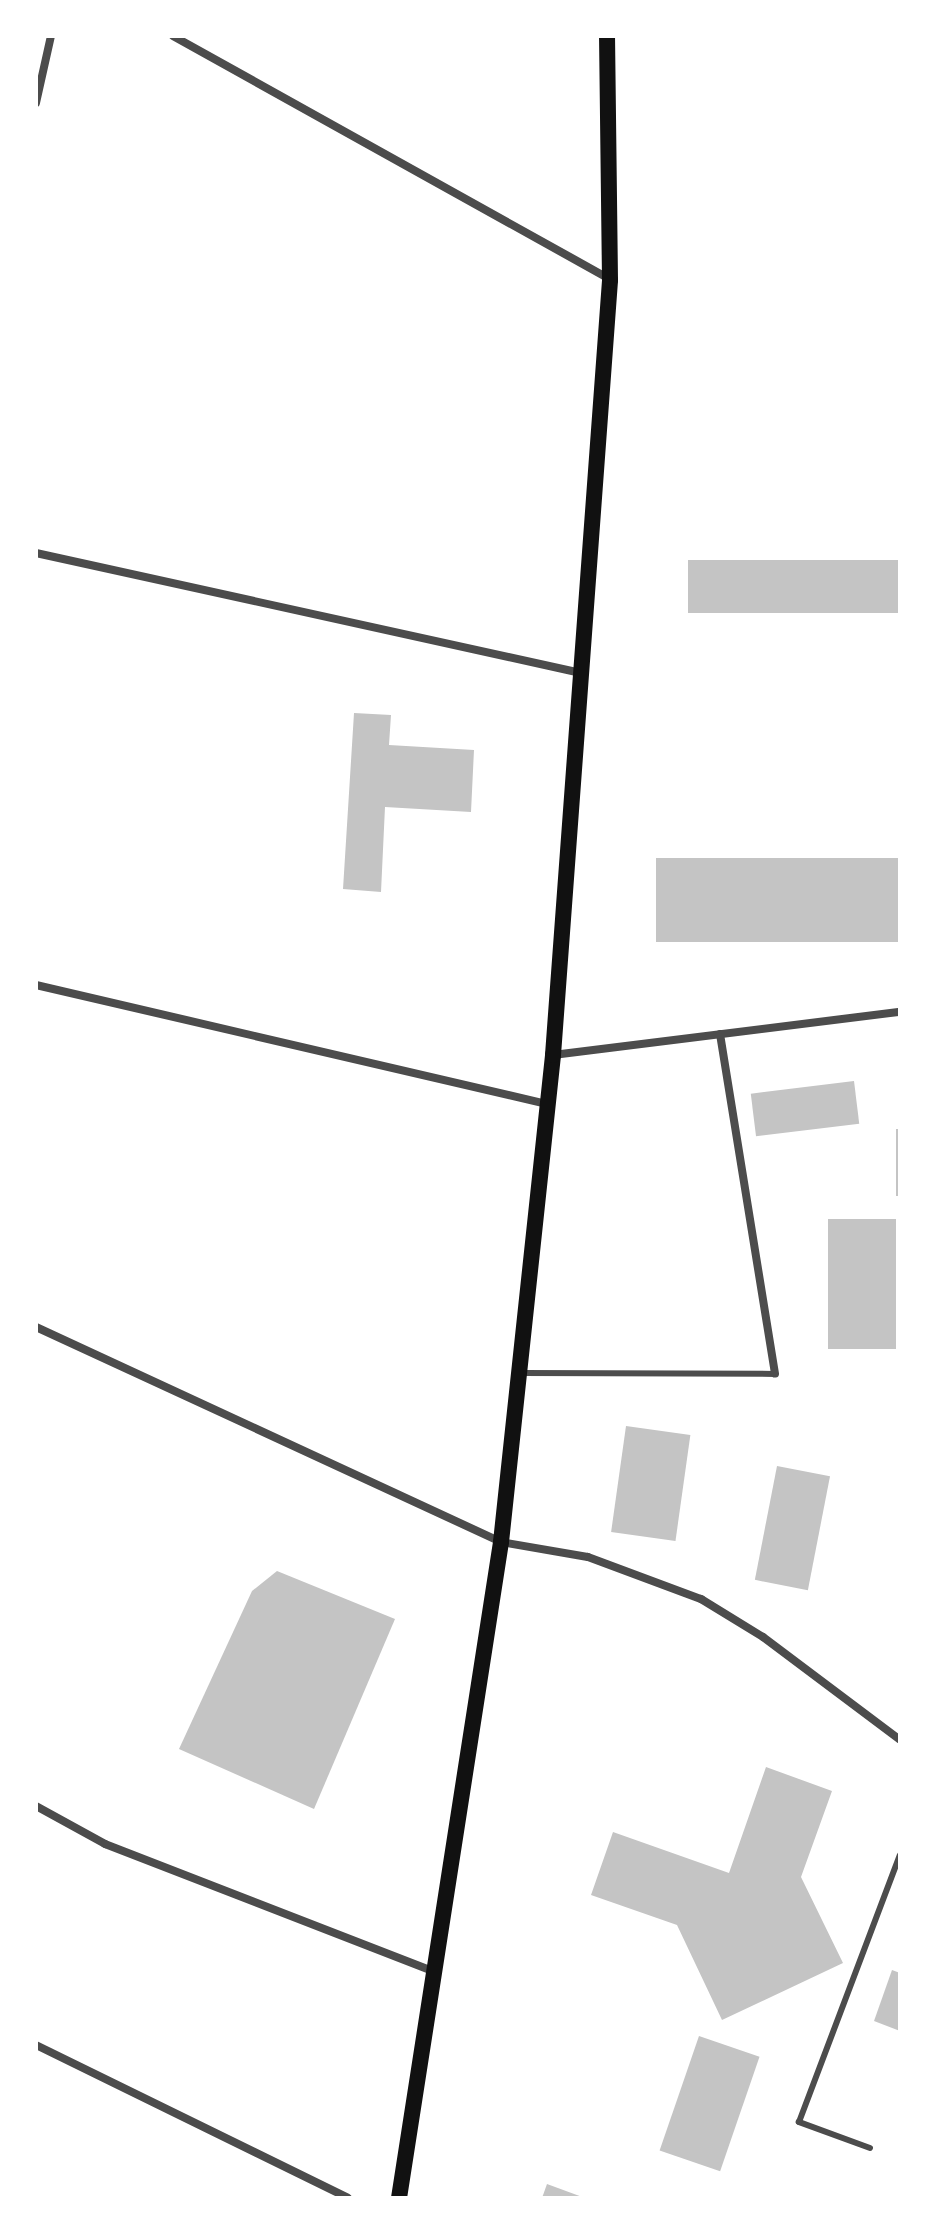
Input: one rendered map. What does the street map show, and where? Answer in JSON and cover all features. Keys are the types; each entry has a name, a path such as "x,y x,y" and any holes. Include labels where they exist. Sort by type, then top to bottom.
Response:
{"main road":[{"path":"399,2198 438,1972 501,1542 553,1055 610,280 607,36"}],"street":[{"path":"36,103 51,36"},
{"path":"173,36 610,280"},
{"path":"36,553 581,673"},
{"path":"36,985 547,1104"},
{"path":"553,1055 900,1012"},
{"path":"720,1034 775,1374"},
{"path":"36,1327 501,1542 588,1557 701,1599 763,1637 900,1740"},
{"path":"36,1806 105,1844 438,1972"},
{"path":"36,2045 348,2198"}],"lane":[{"path":"519,1373 775,1374"},
{"path":"870,2148 799,2122 900,1855"}],"building":[{"path":"688,560 900,560 900,613 688,613"},
{"path":"354,713 391,715 389,745 474,750 471,812 385,807 381,892 343,889"},
{"path":"656,858 900,858 900,942 656,942"},
{"path":"854,1081 859,1124 756,1136 751,1094"},
{"path":"896,1129 900,1129 900,1196 896,1196"},
{"path":"828,1219 896,1219 896,1349 828,1349"},
{"path":"626,1426 690,1435 675,1541 611,1532"},
{"path":"777,1466 830,1476 808,1590 755,1580"},
{"path":"277,1571 395,1619 314,1809 179,1749 252,1591"},
{"path":"766,1767 832,1791 801,1877 843,1963 722,2020 677,1925 591,1895 613,1832 729,1873"},
{"path":"892,1970 900,1973 900,2031 874,2021"},
{"path":"699,2036 760,2057 720,2171 660,2150"},
{"path":"547,2184 585,2198 542,2198"}]}
